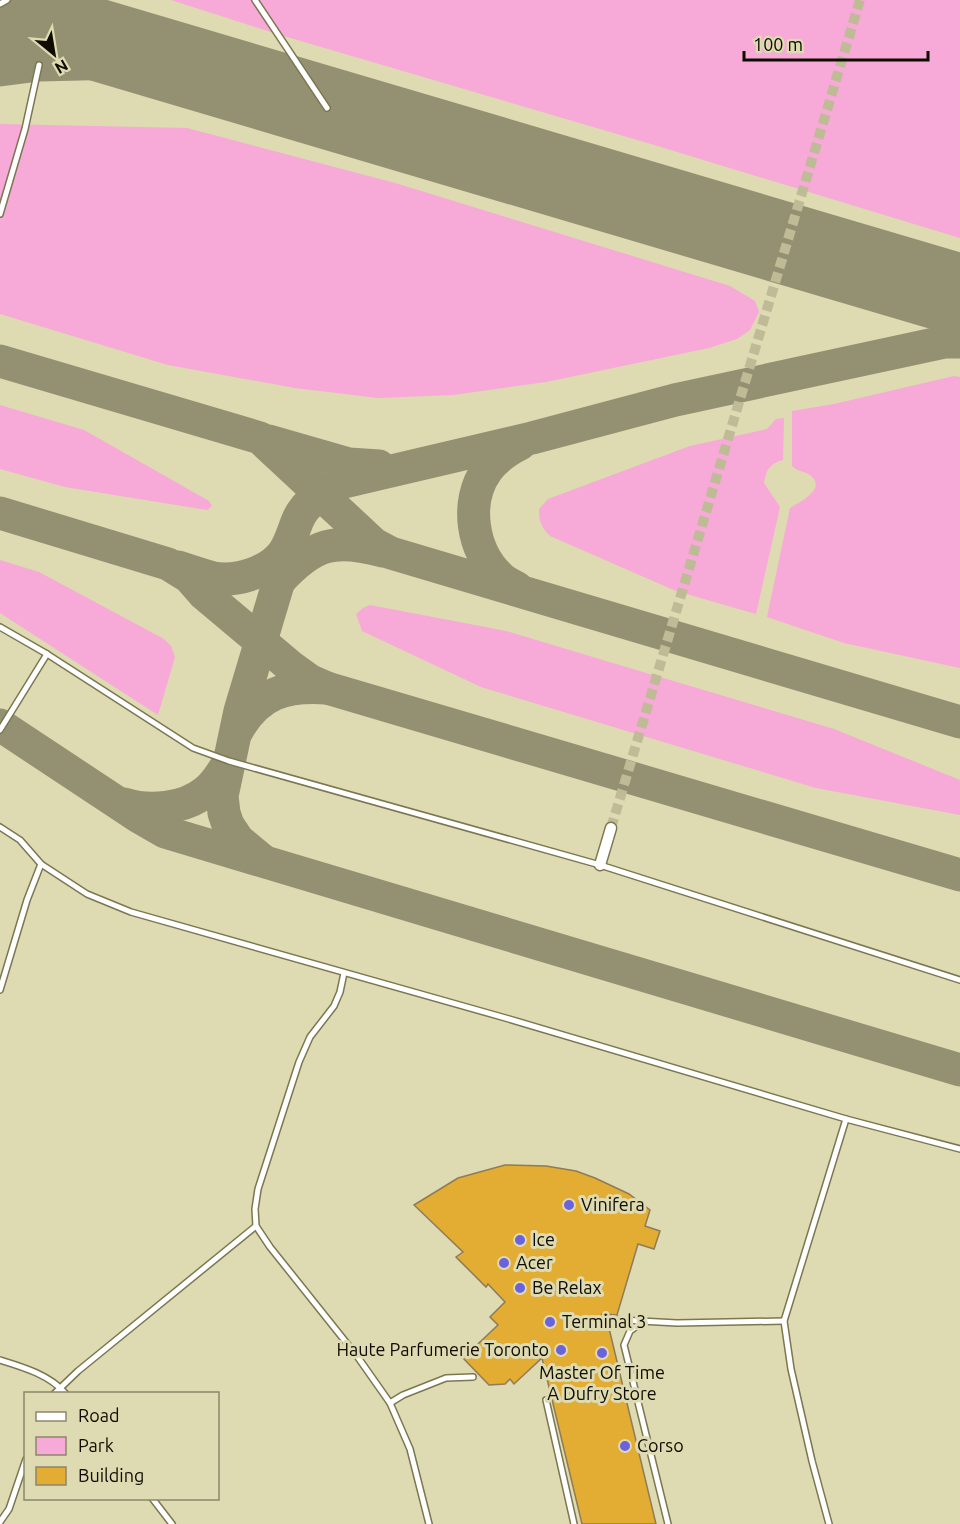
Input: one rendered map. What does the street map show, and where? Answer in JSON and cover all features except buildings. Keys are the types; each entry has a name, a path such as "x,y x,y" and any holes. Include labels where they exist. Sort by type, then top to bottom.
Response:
{"street":[{"path":"600,865 611,828"}],"lane":[{"path":"0,4 8,0"},
{"path":"255,0 327,108"},
{"path":"0,214 25,129 39,65"},
{"path":"0,627 47,654 193,748 239,764 600,865 960,980"},
{"path":"0,730 47,654"},
{"path":"0,827 20,840 41,864 87,894 130,912 509,1019 846,1119 960,1149"},
{"path":"0,990 27,900 41,864"},
{"path":"344,973 334,1006 310,1037 299,1062 258,1189 255,1209 256,1226 270,1247 357,1356 390,1403 410,1449 429,1524"},
{"path":"830,1524 812,1461 791,1369 784,1321 846,1119"},
{"path":"56,1392 256,1226"},
{"path":"604,1319 710,1323 784,1321"},
{"path":"644,1321 630,1331 624,1345 668,1524"},
{"path":"0,1360 27,1368 60,1387 64,1392"},
{"path":"390,1403 446,1378 473,1377"},
{"path":"546,1400 574,1524"},
{"path":"0,1522 9,1509 24,1465"},
{"path":"154,1500 172,1524"}],"green space":[{"path":"171,0 960,0 960,238 277,34"},
{"path":"0,124 187,128 395,183 730,286 755,301 759,312 750,330 737,339 709,348 546,382 453,395 378,398 295,388 168,365 0,314"},
{"path":"954,376 960,377 960,668 844,643 767,617 790,508 805,499 816,485 810,475 792,466 792,411 834,404"},
{"path":"0,405 84,430 209,501 212,506 207,510 65,487 0,469"},
{"path":"784,418 783,460 769,468 764,483 780,507 756,614 676,591 550,536 541,524 539,509 548,499 690,446 767,429 776,419"},
{"path":"0,560 39,572 164,639 171,646 175,657 158,715 0,613"},
{"path":"370,605 506,631 834,729 960,780 960,815 816,788 481,687 362,631 356,614"}],"taxiway":[{"path":"0,70 39,65 122,63 207,72"},
{"path":"795,246 960,301"},
{"path":"178,567 222,579 242,577 262,570 284,552 304,509 320,494 340,483 532,438 675,400 944,342 960,342"},
{"path":"0,361 260,438 374,544 391,553 960,722"},
{"path":"269,441 349,464 379,466"},
{"path":"517,588 501,578 483,555 474,526 474,511 475,497 487,470 502,455 520,444"},
{"path":"0,513 168,564 189,577 203,593 291,667 309,680 327,688 960,875"},
{"path":"262,860 238,840 228,825 222,796 240,711 290,544"},
{"path":"279,581 303,558 326,547 351,545 383,551"},
{"path":"237,731 254,708 274,694 299,688 327,688"},
{"path":"0,725 165,832 960,1070"},
{"path":"124,804 155,808 187,802 209,789 228,763"}],"runway":[{"path":"0,11 960,295"}],"tunnel":[{"path":"611,828 860,0"}],"place":[{"name":"Vinifera","path":"569,1205"},
{"name":"Ice","path":"520,1240"},
{"name":"Acer","path":"504,1263"},
{"name":"Be Relax","path":"520,1288"},
{"name":"Terminal 3","path":"550,1322"},
{"name":"Haute Parfumerie Toronto","path":"561,1350"},
{"name":"Master Of Time A Dufry Store","path":"602,1353"},
{"name":"Corso","path":"625,1446"}]}
